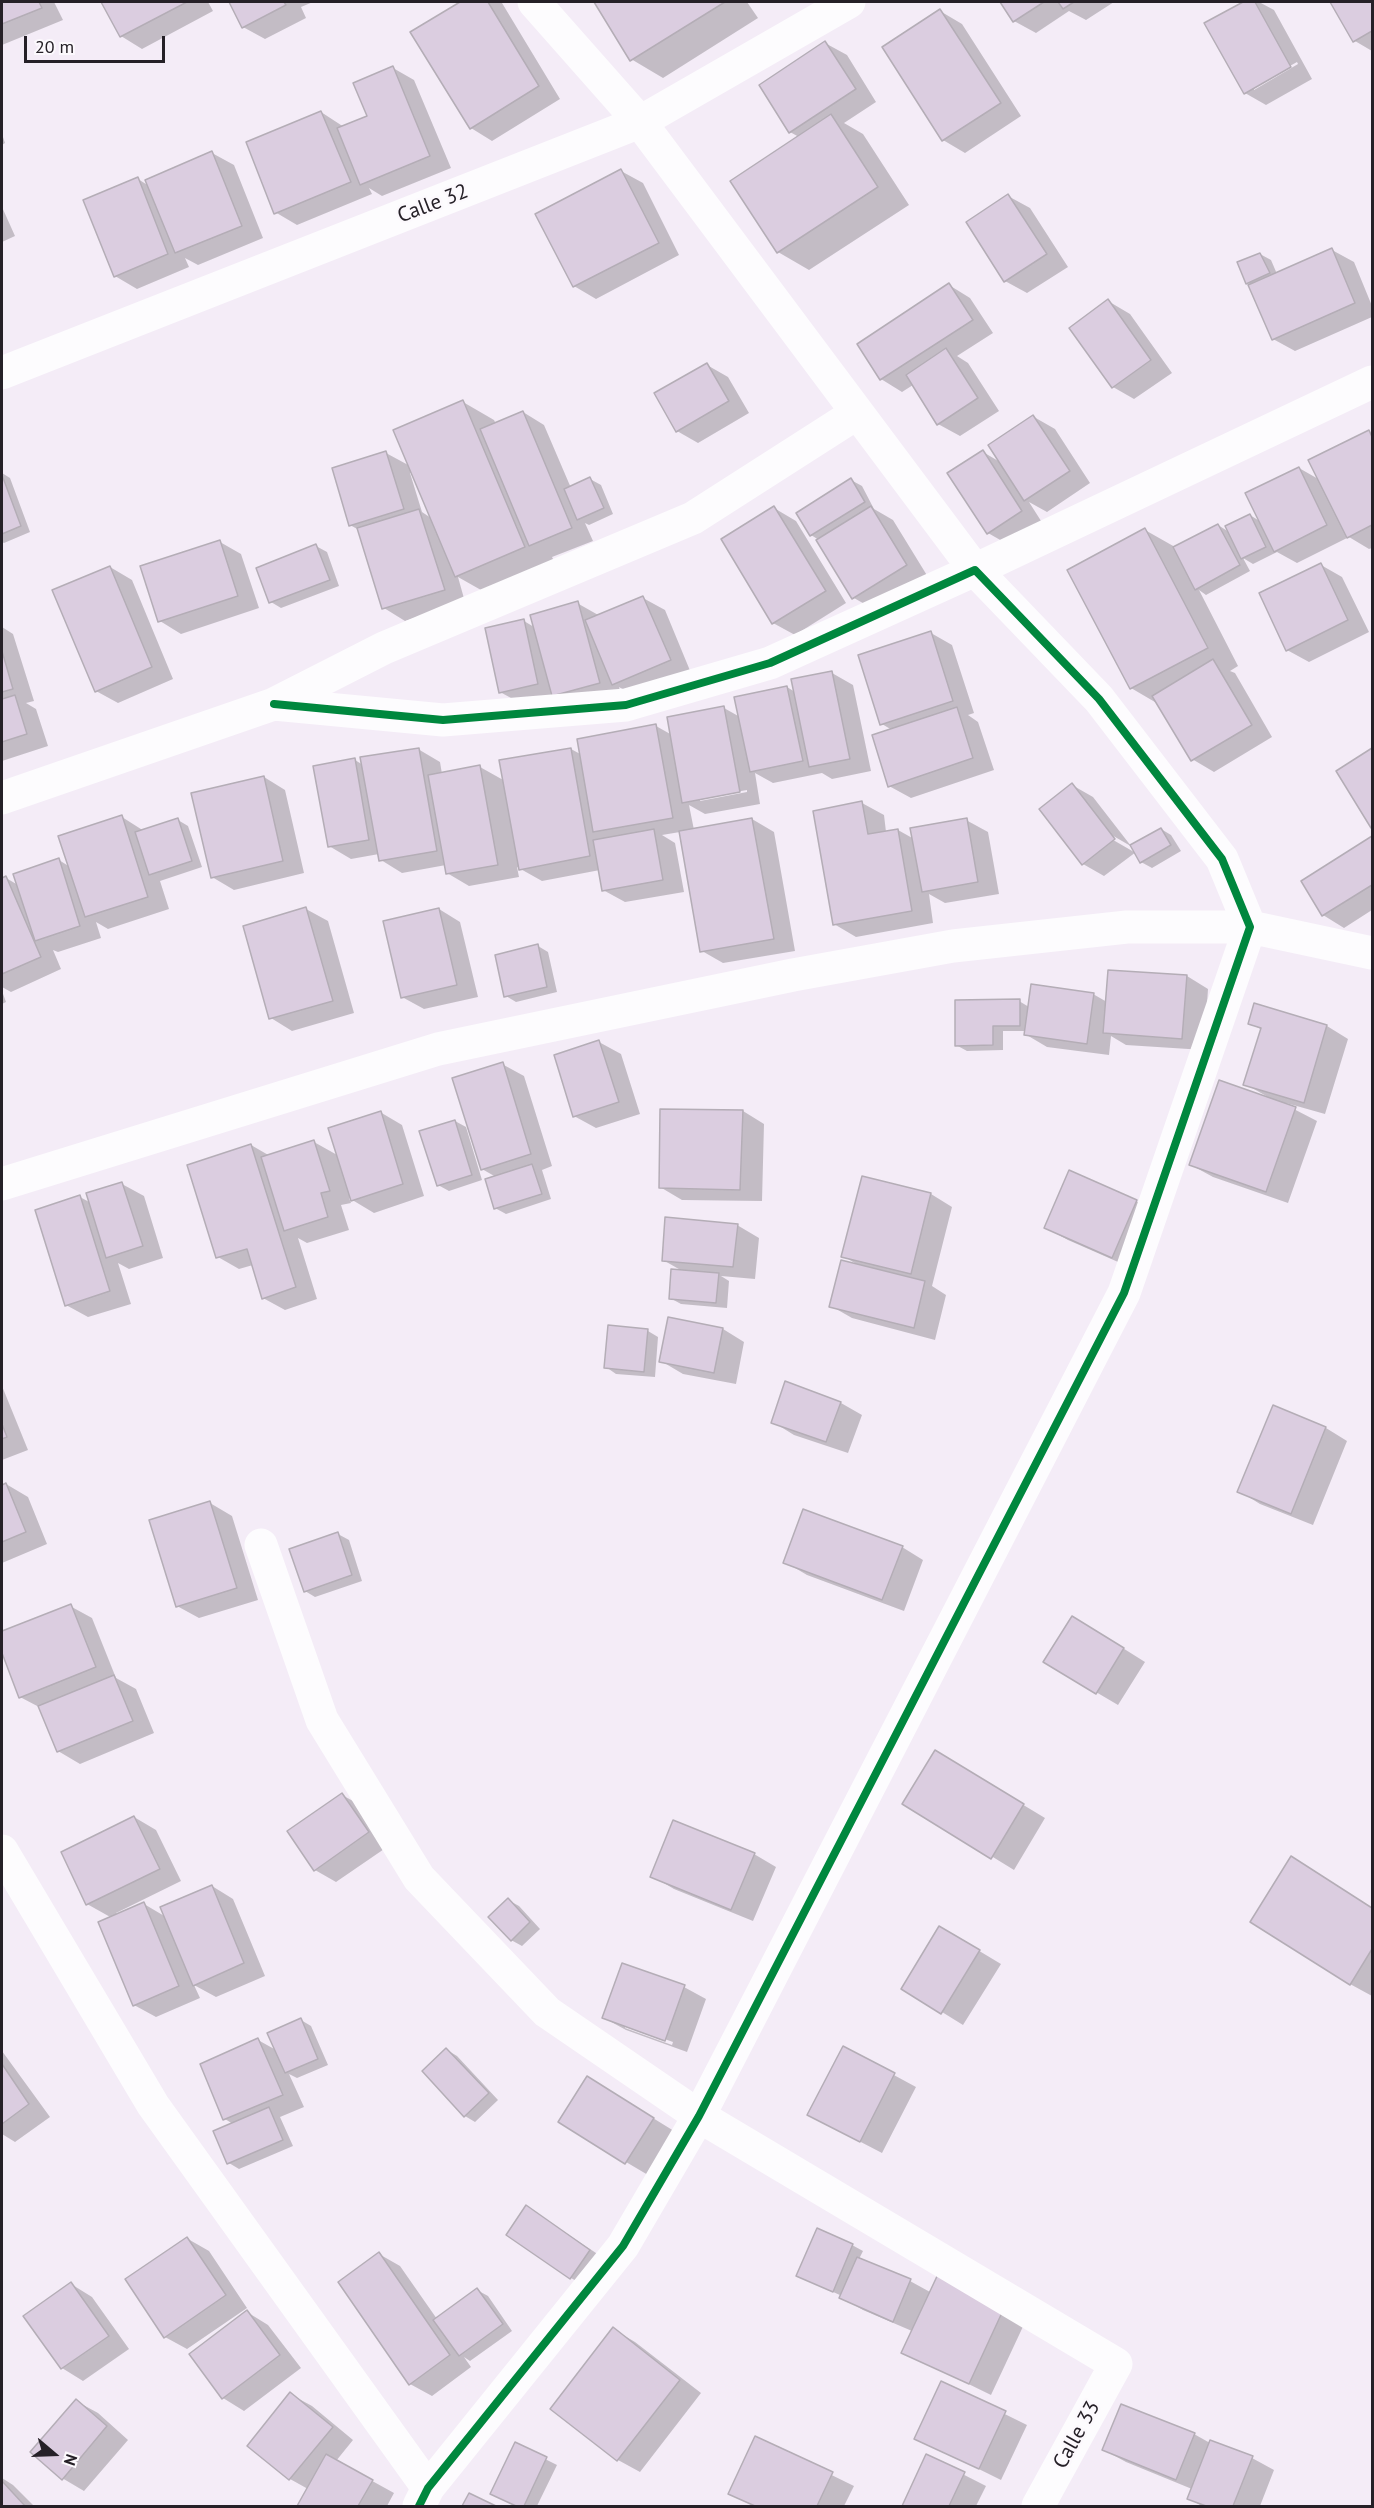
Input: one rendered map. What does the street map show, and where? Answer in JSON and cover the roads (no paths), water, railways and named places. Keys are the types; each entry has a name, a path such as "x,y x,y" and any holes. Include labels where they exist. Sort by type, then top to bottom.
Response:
{"street":[{"path":"2,1851 153,2105 424,2497 623,2246 699,2116 1124,1293 1250,927 1222,859 1099,699 975,570 640,122 534,2"},
{"name":"Calle 32","path":"2,373 640,122 849,2"},
{"path":"273,704 443,720 626,705 770,663 975,570 1372,382"},
{"path":"2,798 273,704 384,648 693,518 857,412"},
{"path":"2,1184 438,1049 794,975 953,946 1127,927 1250,927 1372,953"},
{"path":"261,1545 322,1720 419,1878 547,2012 699,2116"},
{"name":"Calle 33","path":"699,2116 1116,2364 1038,2506"}]}
